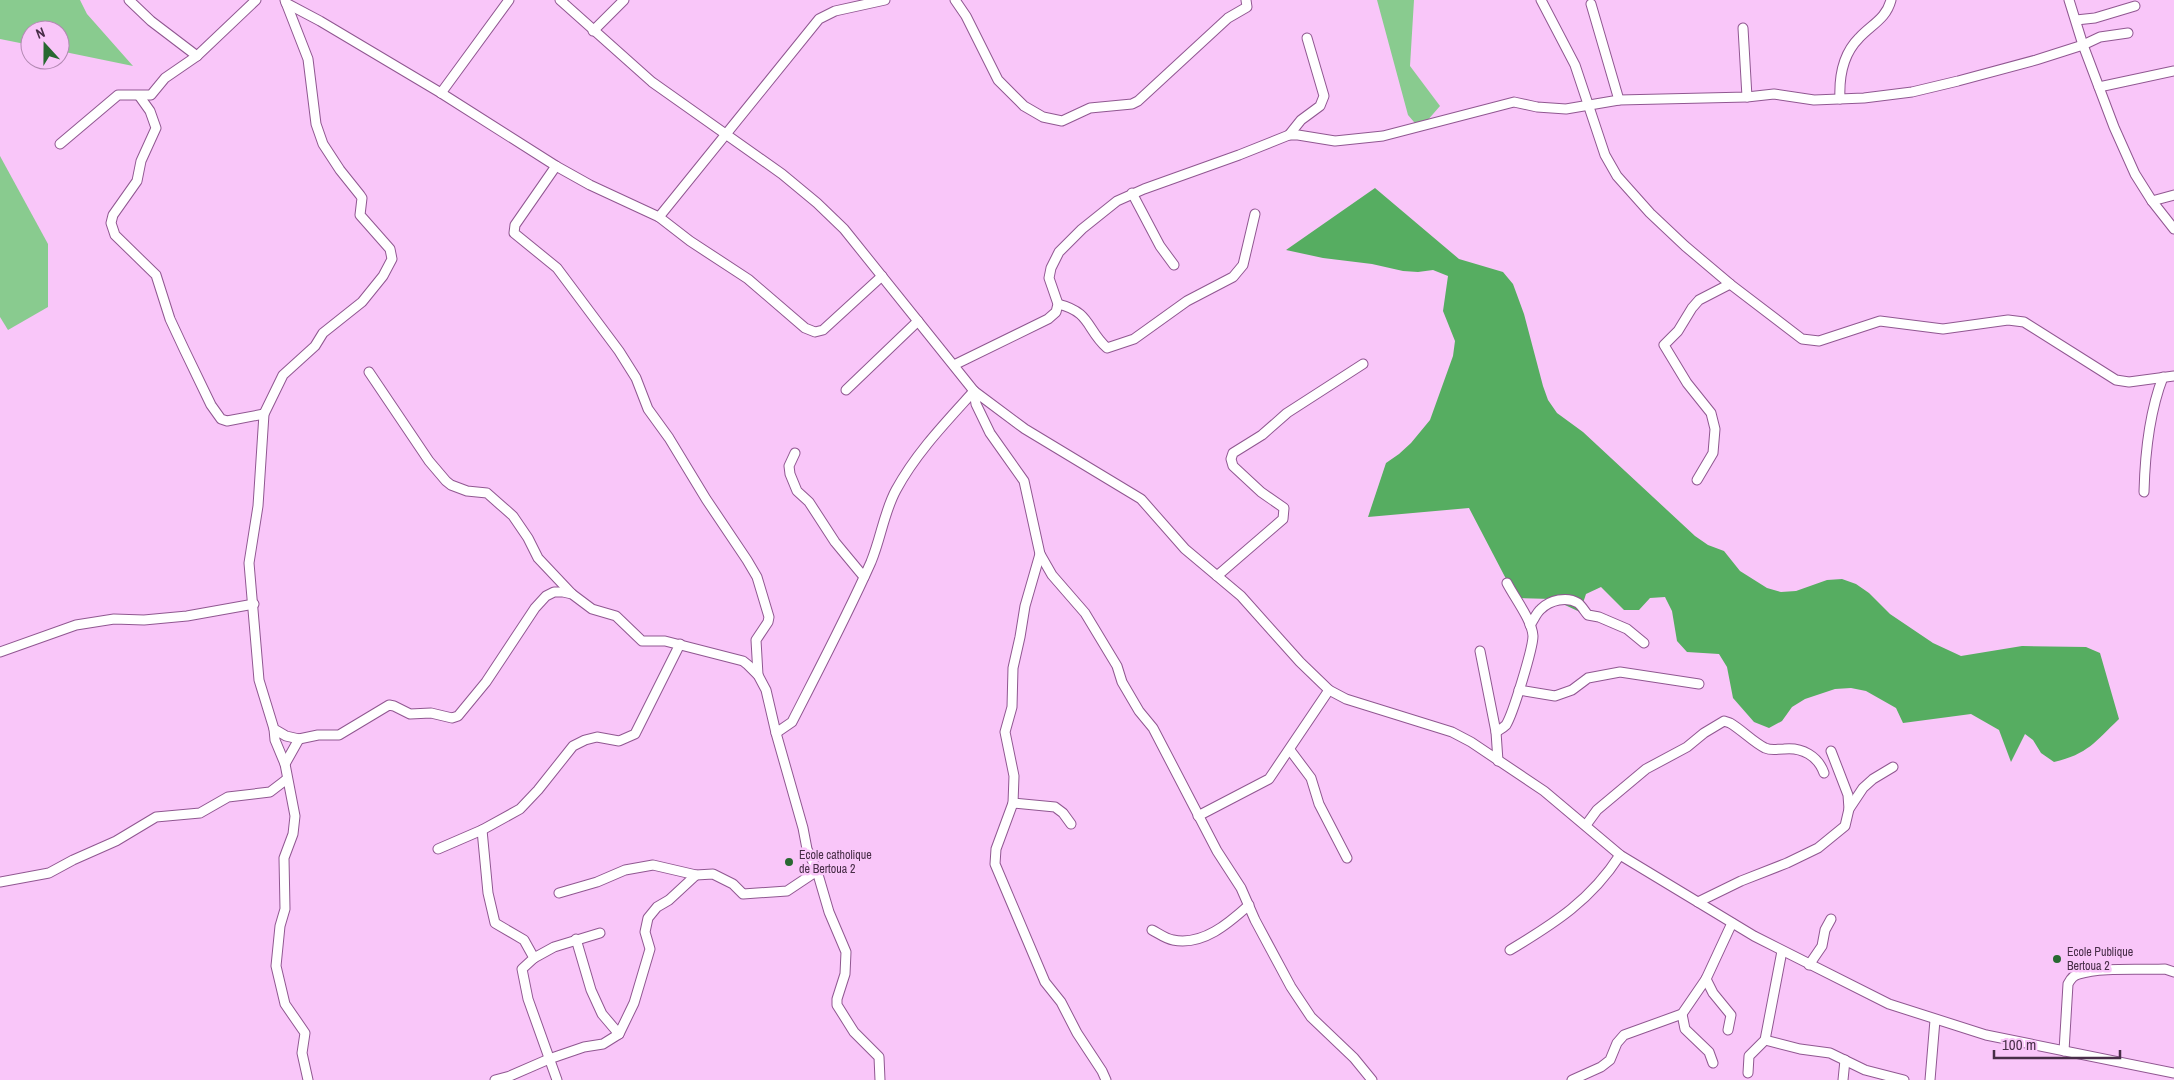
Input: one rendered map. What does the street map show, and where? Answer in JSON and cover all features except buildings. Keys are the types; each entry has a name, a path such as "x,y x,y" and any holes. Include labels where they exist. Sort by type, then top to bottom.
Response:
{"street":[{"path":"130,0 152,21 197,56"},
{"path":"60,144 118,96 151,95 165,78 197,56 256,0"},
{"path":"441,93 509,0"},
{"path":"560,0 652,82 782,174 817,203 844,229 974,391 1025,429 1142,499 1185,548 1241,596 1300,662 1329,690 1346,699 1452,732 1471,742 1544,791 1620,855 1782,951 1888,1004 1986,1035 2173,1073"},
{"path":"594,32 624,0"},
{"path":"659,216 819,19 835,11 885,0"},
{"path":"955,0 966,16 998,80 1024,106 1043,117 1062,121 1090,108 1132,104 1138,101 1228,18 1247,7 1246,0"},
{"path":"1541,0 1575,65 1605,155 1617,176 1650,213 1685,246 1730,284 1802,339 1819,341 1880,321 1943,329 2008,320 2024,322 2116,380 2129,382 2174,376"},
{"path":"1840,99 1839,78 1845,61 1857,39 1888,11 1892,0"},
{"path":"2069,0 2083,45 2135,174 2152,201 2174,228"},
{"path":"285,1 441,93 556,166 590,185 659,216 690,241 748,279 805,328 815,332 823,330 882,276"},
{"path":"285,1 308,59 316,124 323,144 340,170 360,194 362,198 360,215 390,249 392,259 388,269 362,302 324,333 315,346 283,375 264,414 258,506 249,557 259,680 274,729 275,740 285,764 295,816 293,834 284,858 285,909 280,926 276,966 285,1004 305,1033 302,1053 308,1080"},
{"path":"1591,4 1619,100"},
{"path":"2076,20 2095,18 2135,6"},
{"path":"1743,28 1747,97"},
{"path":"954,365 1048,319 1056,312 1058,304 1049,278 1051,268 1059,252 1082,229 1117,201 1289,135 1335,141 1383,136 1514,102 1537,108 1566,109 1619,100 1747,97 1774,94 1814,100 1912,92 2036,60 2083,45 2100,37 2128,33"},
{"path":"1289,135 1302,120 1320,106 1324,96 1307,38"},
{"path":"2099,87 2174,71"},
{"path":"140,96 154,120 156,128 141,161 137,181 113,214 111,223 115,235 156,276 170,319 211,405 221,419 227,421 264,414"},
{"path":"556,166 515,225 514,233 557,268 619,351 636,378 648,409 669,438 757,577 769,617 768,622 756,640 758,675"},
{"path":"1132,194 1160,246 1174,265"},
{"path":"2152,201 2174,195"},
{"path":"1058,304 1072,307 1082,314 1107,348 1134,339 1187,301 1233,276 1243,265 1255,214"},
{"path":"1697,480 1713,453 1715,429 1711,413 1687,383 1664,345 1678,332 1692,308 1700,300 1730,284"},
{"path":"846,390 918,321"},
{"path":"1217,576 1283,519 1285,514 1284,508 1261,492 1232,466 1231,459 1233,453 1262,435 1286,413 1363,364"},
{"path":"369,372 429,461 446,481 450,485 467,491 487,493 513,516 528,538 538,558 572,594 592,609 616,616 642,641 665,641 743,661 758,675 766,690 807,849 817,871 829,912 846,952 844,974 837,1005 854,1032 879,1057 880,1080"},
{"path":"2144,492 2145,454 2157,393 2163,377"},
{"path":"776,733 792,722 850,611 876,551 888,510 897,488 937,431 974,391"},
{"path":"974,391 976,404 990,433 1024,481 1040,554 1052,575 1085,613 1117,666 1122,682 1139,711 1153,728 1217,851 1242,888 1291,987 1311,1017 1354,1058 1372,1080"},
{"path":"795,453 789,466 797,491 809,502 835,542 864,578"},
{"path":"1040,554 1025,606 1013,668 1012,707 1005,732 1005,742 1014,776 1013,803 996,849 994,864 1045,982 1061,1002 1077,1033 1106,1079"},
{"path":"1496,732 1505,725 1515,704 1524,669 1529,661 1533,636 1530,625 1507,584"},
{"path":"274,729 286,736 299,739 318,735 338,735 389,706 394,706 410,714 431,713 452,718 458,716 486,682 535,608 546,596 554,592 572,594"},
{"path":"1530,625 1547,604 1559,600 1569,600 1579,604 1588,615 1599,617 1624,628 1644,643"},
{"path":"0,652 76,625 114,619 144,620 187,616 254,604"},
{"path":"438,849 482,830 520,808 538,790 573,746 597,737 619,741 635,734 680,644"},
{"path":"1480,651 1496,732 1498,761"},
{"path":"1519,690 1555,696 1572,690 1588,678 1620,672 1699,684"},
{"path":"1198,816 1270,779 1329,690"},
{"path":"1586,825 1596,810 1646,769 1687,747 1704,733 1724,721 1730,723 1759,744 1772,750 1790,748 1804,751 1816,759 1824,773"},
{"path":"285,764 299,739"},
{"path":"1290,750 1310,778 1323,812 1348,858"},
{"path":"1698,902 1741,881 1787,863 1818,848 1845,826 1849,809 1848,794 1831,751"},
{"path":"1849,809 1863,788 1873,779 1893,767"},
{"path":"0,882 49,873 116,841 156,817 200,812 228,797 270,792 287,779"},
{"path":"1013,803 1055,807 1063,813 1071,824"},
{"path":"482,830 488,893 495,923 524,940 534,958"},
{"path":"1510,950 1554,924 1584,899 1606,878 1620,855"},
{"path":"559,893 597,882 625,870 653,865 696,875 713,874 733,884 743,894 787,890 817,871"},
{"path":"495,1080 584,1047 602,1044 619,1034 634,1003 650,950 645,932 648,918 657,907 669,900 696,875"},
{"path":"1152,930 1171,940 1186,942 1203,937 1225,926 1249,905"},
{"path":"1809,965 1822,946 1825,930 1831,919"},
{"path":"1572,1080 1601,1067 1610,1060 1616,1043 1624,1035 1682,1014 1706,979 1732,923"},
{"path":"557,1080 528,999 522,969 534,958 554,947 600,933"},
{"path":"576,939 591,990 598,1006 602,1014 619,1034"},
{"path":"1748,1073 1749,1056 1765,1040 1782,951"},
{"path":"2064,1051 2068,984 2070,979 2078,974 2101,971 2156,970 2174,972"},
{"path":"1706,979 1713,993 1731,1015 1728,1030"},
{"path":"1682,1014 1685,1029 1695,1036 1708,1052 1713,1063"},
{"path":"1930,1080 1935,1020"},
{"path":"1765,1040 1800,1049 1830,1053 1865,1070 1904,1080"},
{"path":"1843,1080 1845,1060"}],"green space":[{"path":"0,0 80,0 87,14 133,66 70,53 70,20 20,20 20,43 0,39"},
{"path":"1377,0 1414,0 1410,66 1440,106 1420,129 1408,115"},
{"path":"0,156 48,244 48,307 8,330 0,317"},
{"path":"1375,188 1459,259 1503,272 1513,284 1524,314 1543,386 1548,400 1557,413 1583,432 1695,536 1708,545 1724,551 1740,571 1767,588 1781,592 1796,591 1827,580 1842,579 1856,584 1869,593 1890,614 1933,643 1961,656 2022,646 2086,647 2100,653 2119,719 2097,741 2083,751 2054,762 2041,753 2033,740 2025,734 2011,762 1999,730 1971,714 1903,723 1896,708 1866,691 1851,688 1835,689 1805,699 1792,707 1782,721 1769,728 1754,722 1733,698 1727,667 1719,654 1687,652 1677,641 1672,611 1665,597 1650,598 1639,610 1624,610 1601,587 1586,594 1580,612 1552,599 1516,598 1469,508 1368,517 1386,463 1411,443 1430,420 1453,356 1455,341 1443,311 1448,276 1433,270 1403,271 1286,250"}],"place":[{"name":"Ecole catholique de Bertoua 2","path":"789,862"},
{"name":"Ecole Publique Bertoua 2","path":"2057,959"}]}
